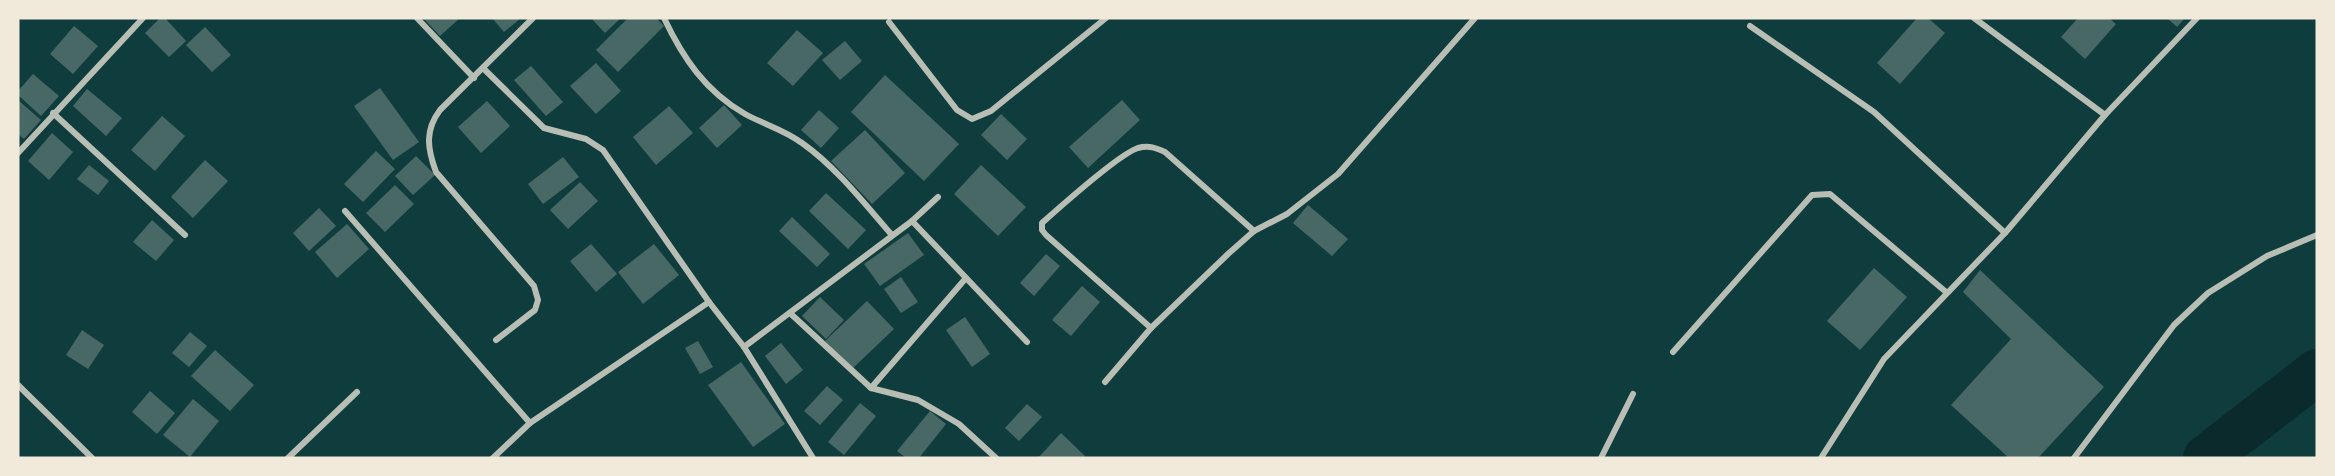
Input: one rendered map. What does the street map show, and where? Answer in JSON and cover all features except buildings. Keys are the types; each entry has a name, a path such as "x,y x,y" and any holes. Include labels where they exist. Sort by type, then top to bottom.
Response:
{"street":[{"path":"18,153 143,18"},
{"path":"417,18 474,78"},
{"path":"496,340 535,310 538,300 534,286 436,172 429,152 431,122 533,18"},
{"path":"664,18 682,57 712,90 743,113 801,142 835,171 891,234"},
{"path":"889,22 957,110 972,119 991,111 1106,18"},
{"path":"1105,382 1151,328 1254,231 1287,214 1338,174 1475,18"},
{"path":"1974,18 2105,115"},
{"path":"1821,458 1884,359 2005,233 2105,115 2197,18"},
{"path":"1750,26 1874,112 2005,233"},
{"path":"484,69 544,128 586,139 603,150 709,302 744,346 813,458"},
{"path":"53,113 185,235"},
{"path":"1151,328 1046,235 1041,230 1041,223 1122,157 1137,148 1152,146 1165,152 1254,231"},
{"path":"1673,352 1812,195 1830,194 1946,292"},
{"path":"744,346 791,314 891,234 912,221 938,197"},
{"path":"345,211 530,423"},
{"path":"912,221 1027,342"},
{"path":"2074,458 2174,325 2208,293 2266,256 2317,235"},
{"path":"871,388 966,278"},
{"path":"494,458 530,423 709,302"},
{"path":"791,314 871,388 918,400 959,424 996,458"},
{"path":"18,385 92,458"},
{"path":"288,458 357,392"},
{"path":"1601,458 1633,394"}],"waterway":[{"path":"2206,458 2317,372"}]}
